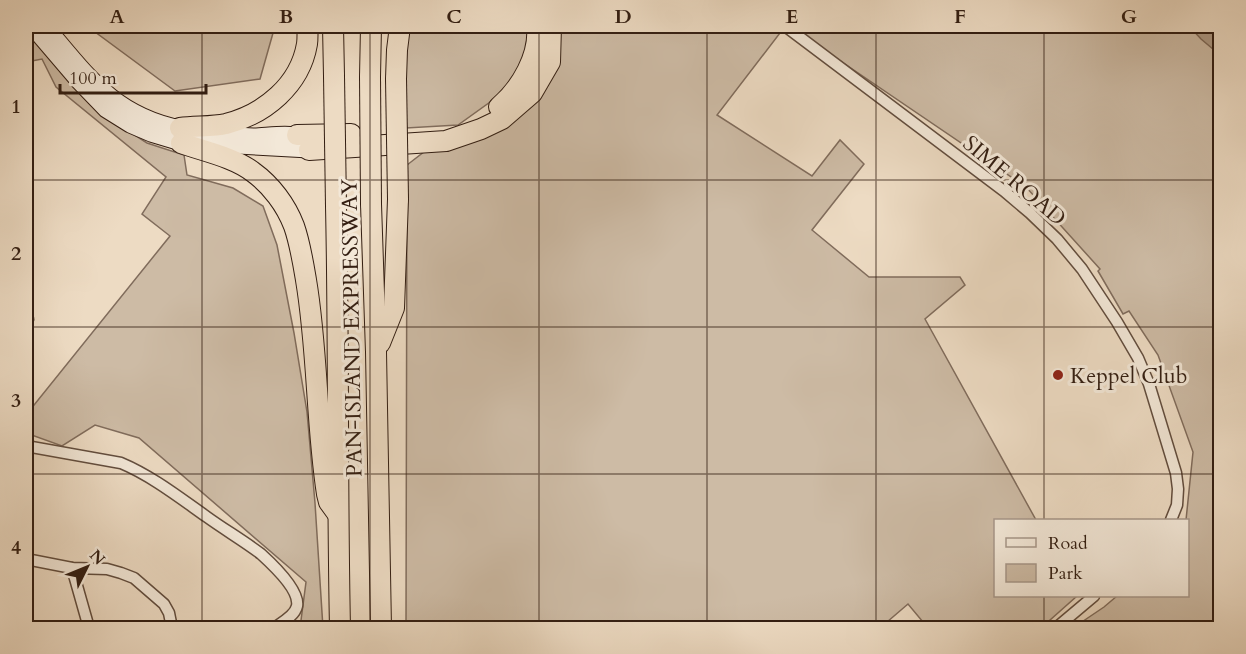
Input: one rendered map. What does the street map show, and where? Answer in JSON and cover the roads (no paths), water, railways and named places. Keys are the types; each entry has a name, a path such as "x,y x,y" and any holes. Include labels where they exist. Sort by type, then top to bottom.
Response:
{"highway":[{"path":"180,136 249,116 290,86 300,67 307,45 308,26"},
{"name":"PAN-ISLAND EXPRESSWAY","path":"333,26 340,628"},
{"name":"PAN-ISLAND EXPRESSWAY","path":"371,26 371,204 381,628"},
{"path":"376,352 394,308 398,198 396,80 400,26"},
{"path":"303,142 461,130 476,124 494,112 520,84 536,48 537,26"},
{"path":"303,142 446,141 481,129 502,119 532,93 550,62 551,26"},
{"path":"180,136 251,170 277,196 294,226 310,306 326,487 328,498 337,513"}],"main road":[{"path":"31,26 106,110 152,134 254,136 303,142"},
{"path":"46,26 86,73 112,98 180,136"}],"street":[{"name":"SIME ROAD","path":"785,26 1004,191 1057,240 1082,269 1132,347 1149,384 1176,473 1177,505 1171,519"},
{"path":"26,446 121,463 130,467 262,555 288,582 296,598 297,606 290,616 273,628"},
{"path":"26,559 72,568 107,569 134,578 164,604 169,613 172,628"},
{"path":"72,568 89,628"},
{"path":"1056,628 1093,597"}],"place":[{"name":"Keppel Club","path":"1058,375"}]}
